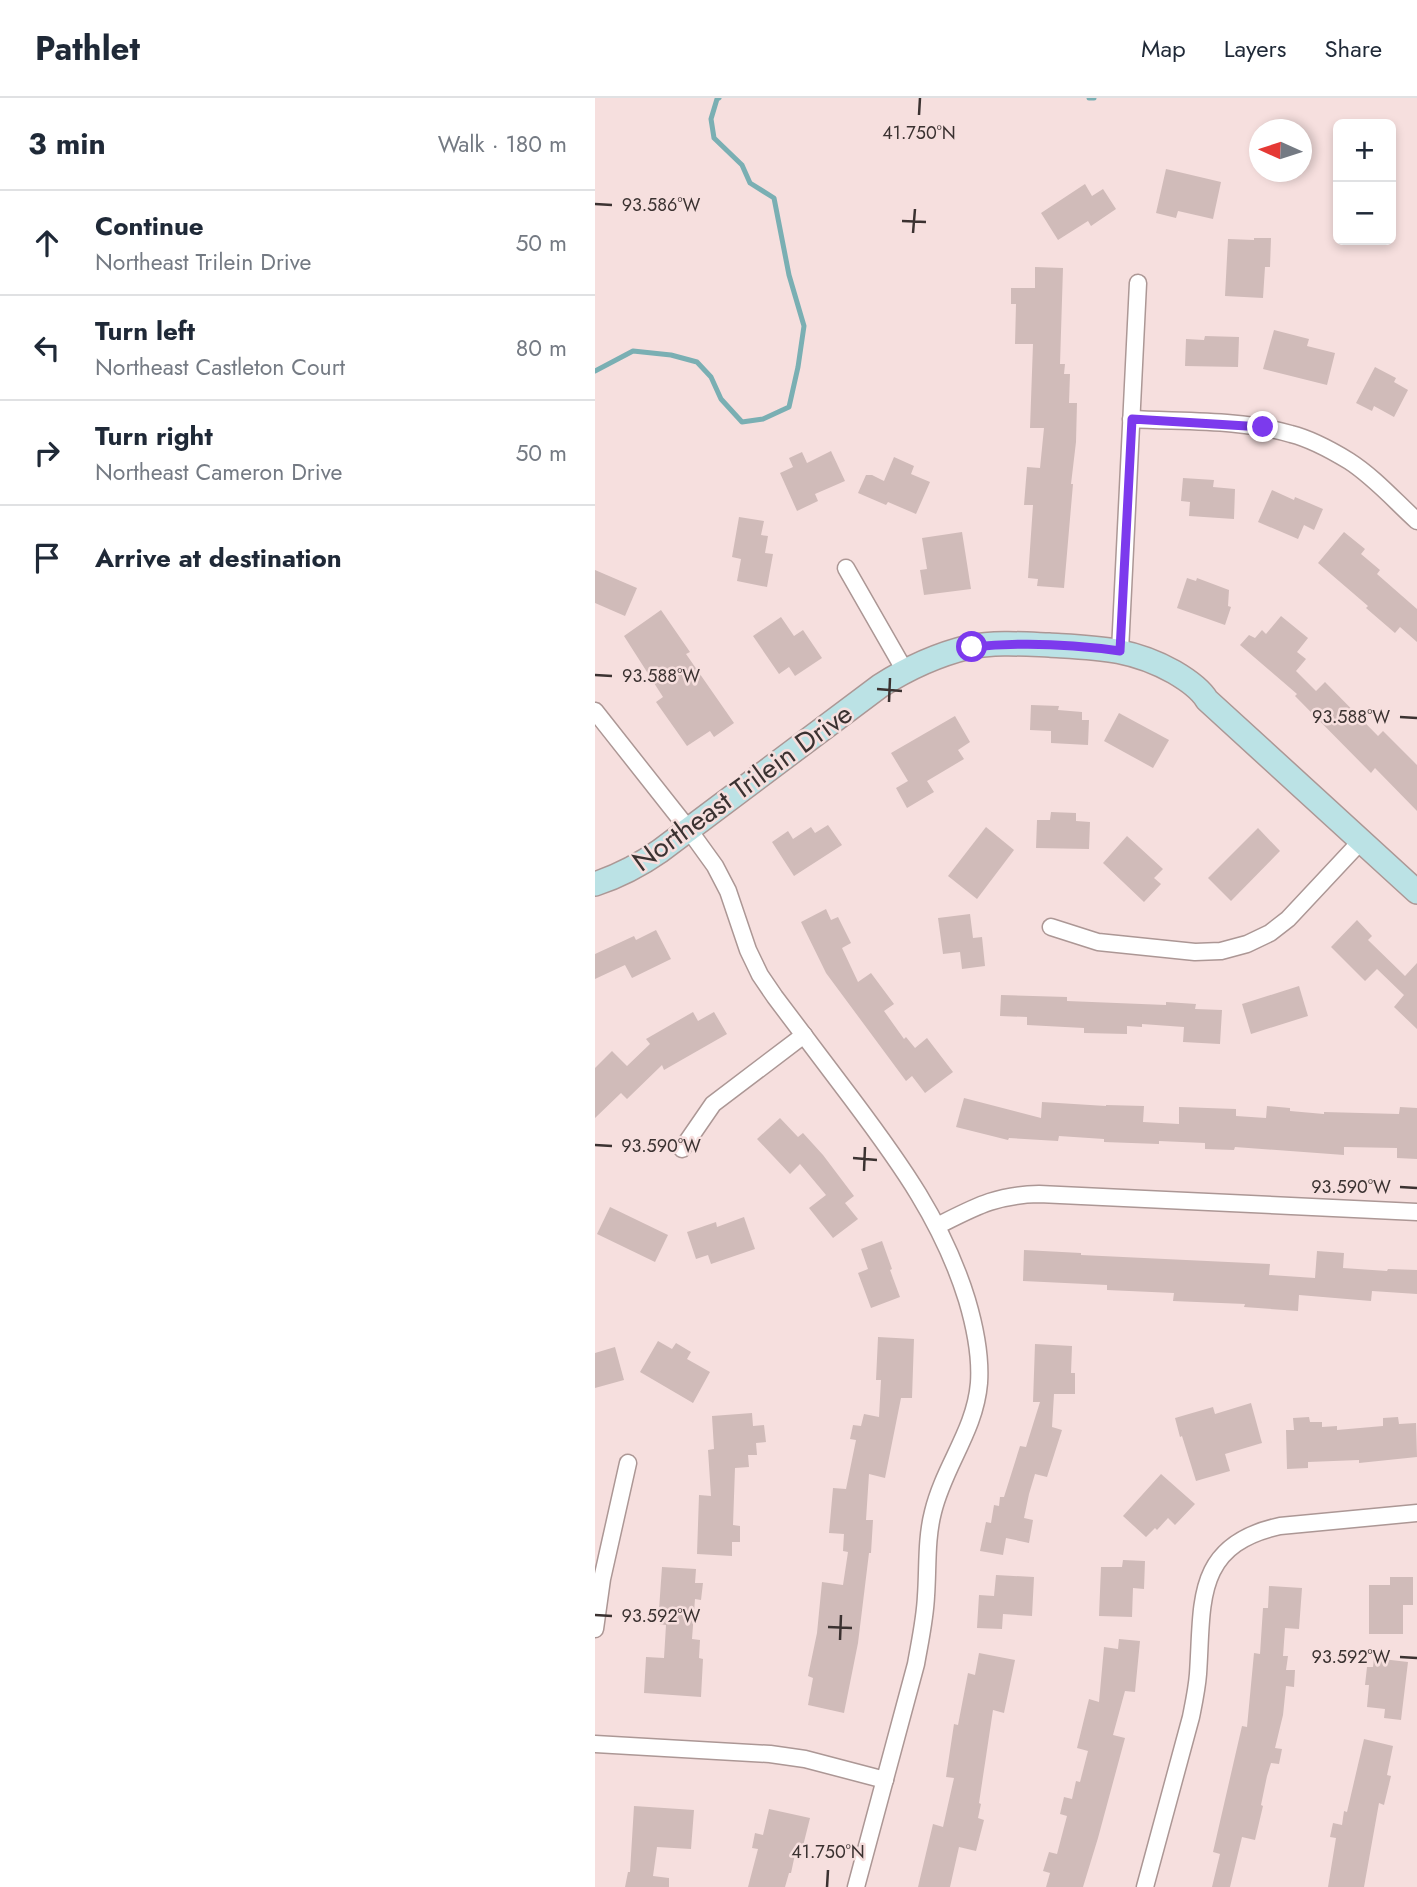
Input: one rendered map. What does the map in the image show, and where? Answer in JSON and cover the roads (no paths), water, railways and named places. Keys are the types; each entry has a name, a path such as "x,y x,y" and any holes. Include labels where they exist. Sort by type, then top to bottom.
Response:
{"street":[{"path":"1120,651 1138,283"},
{"path":"1132,419 1263,427 1292,434 1322,446 1351,463 1417,521"},
{"path":"846,568 905,671"},
{"name":"Northeast Trilein Drive","path":"595,884 642,864 880,686 905,671 940,655 1005,643 1120,651 1156,662 1182,676 1417,892"},
{"path":"595,711 715,866 729,891 748,950 761,975 921,1195 961,1280 974,1324 979,1357 975,1409 967,1433 941,1485 932,1513 923,1629 916,1664 856,1887"},
{"path":"1051,927 1098,942 1195,952 1221,951 1247,944 1270,933 1288,919 1361,841"},
{"path":"682,1149 713,1104 804,1035"},
{"path":"937,1226 990,1201 1014,1195 1039,1194 1417,1212"},
{"path":"595,1629 602,1579 628,1463"},
{"path":"1145,1887 1194,1703 1201,1607 1205,1586 1214,1566 1226,1551 1242,1538 1259,1530 1417,1513"},
{"path":"595,1744 770,1754 805,1759 885,1780"}],"waterway":[{"path":"595,371 633,351 671,355 697,362 711,377 721,399 742,422 763,419 789,407 804,326 789,275 774,198 750,183 742,165 714,138 711,119 719,98"},
{"path":"1089,98 1094,98"}]}
